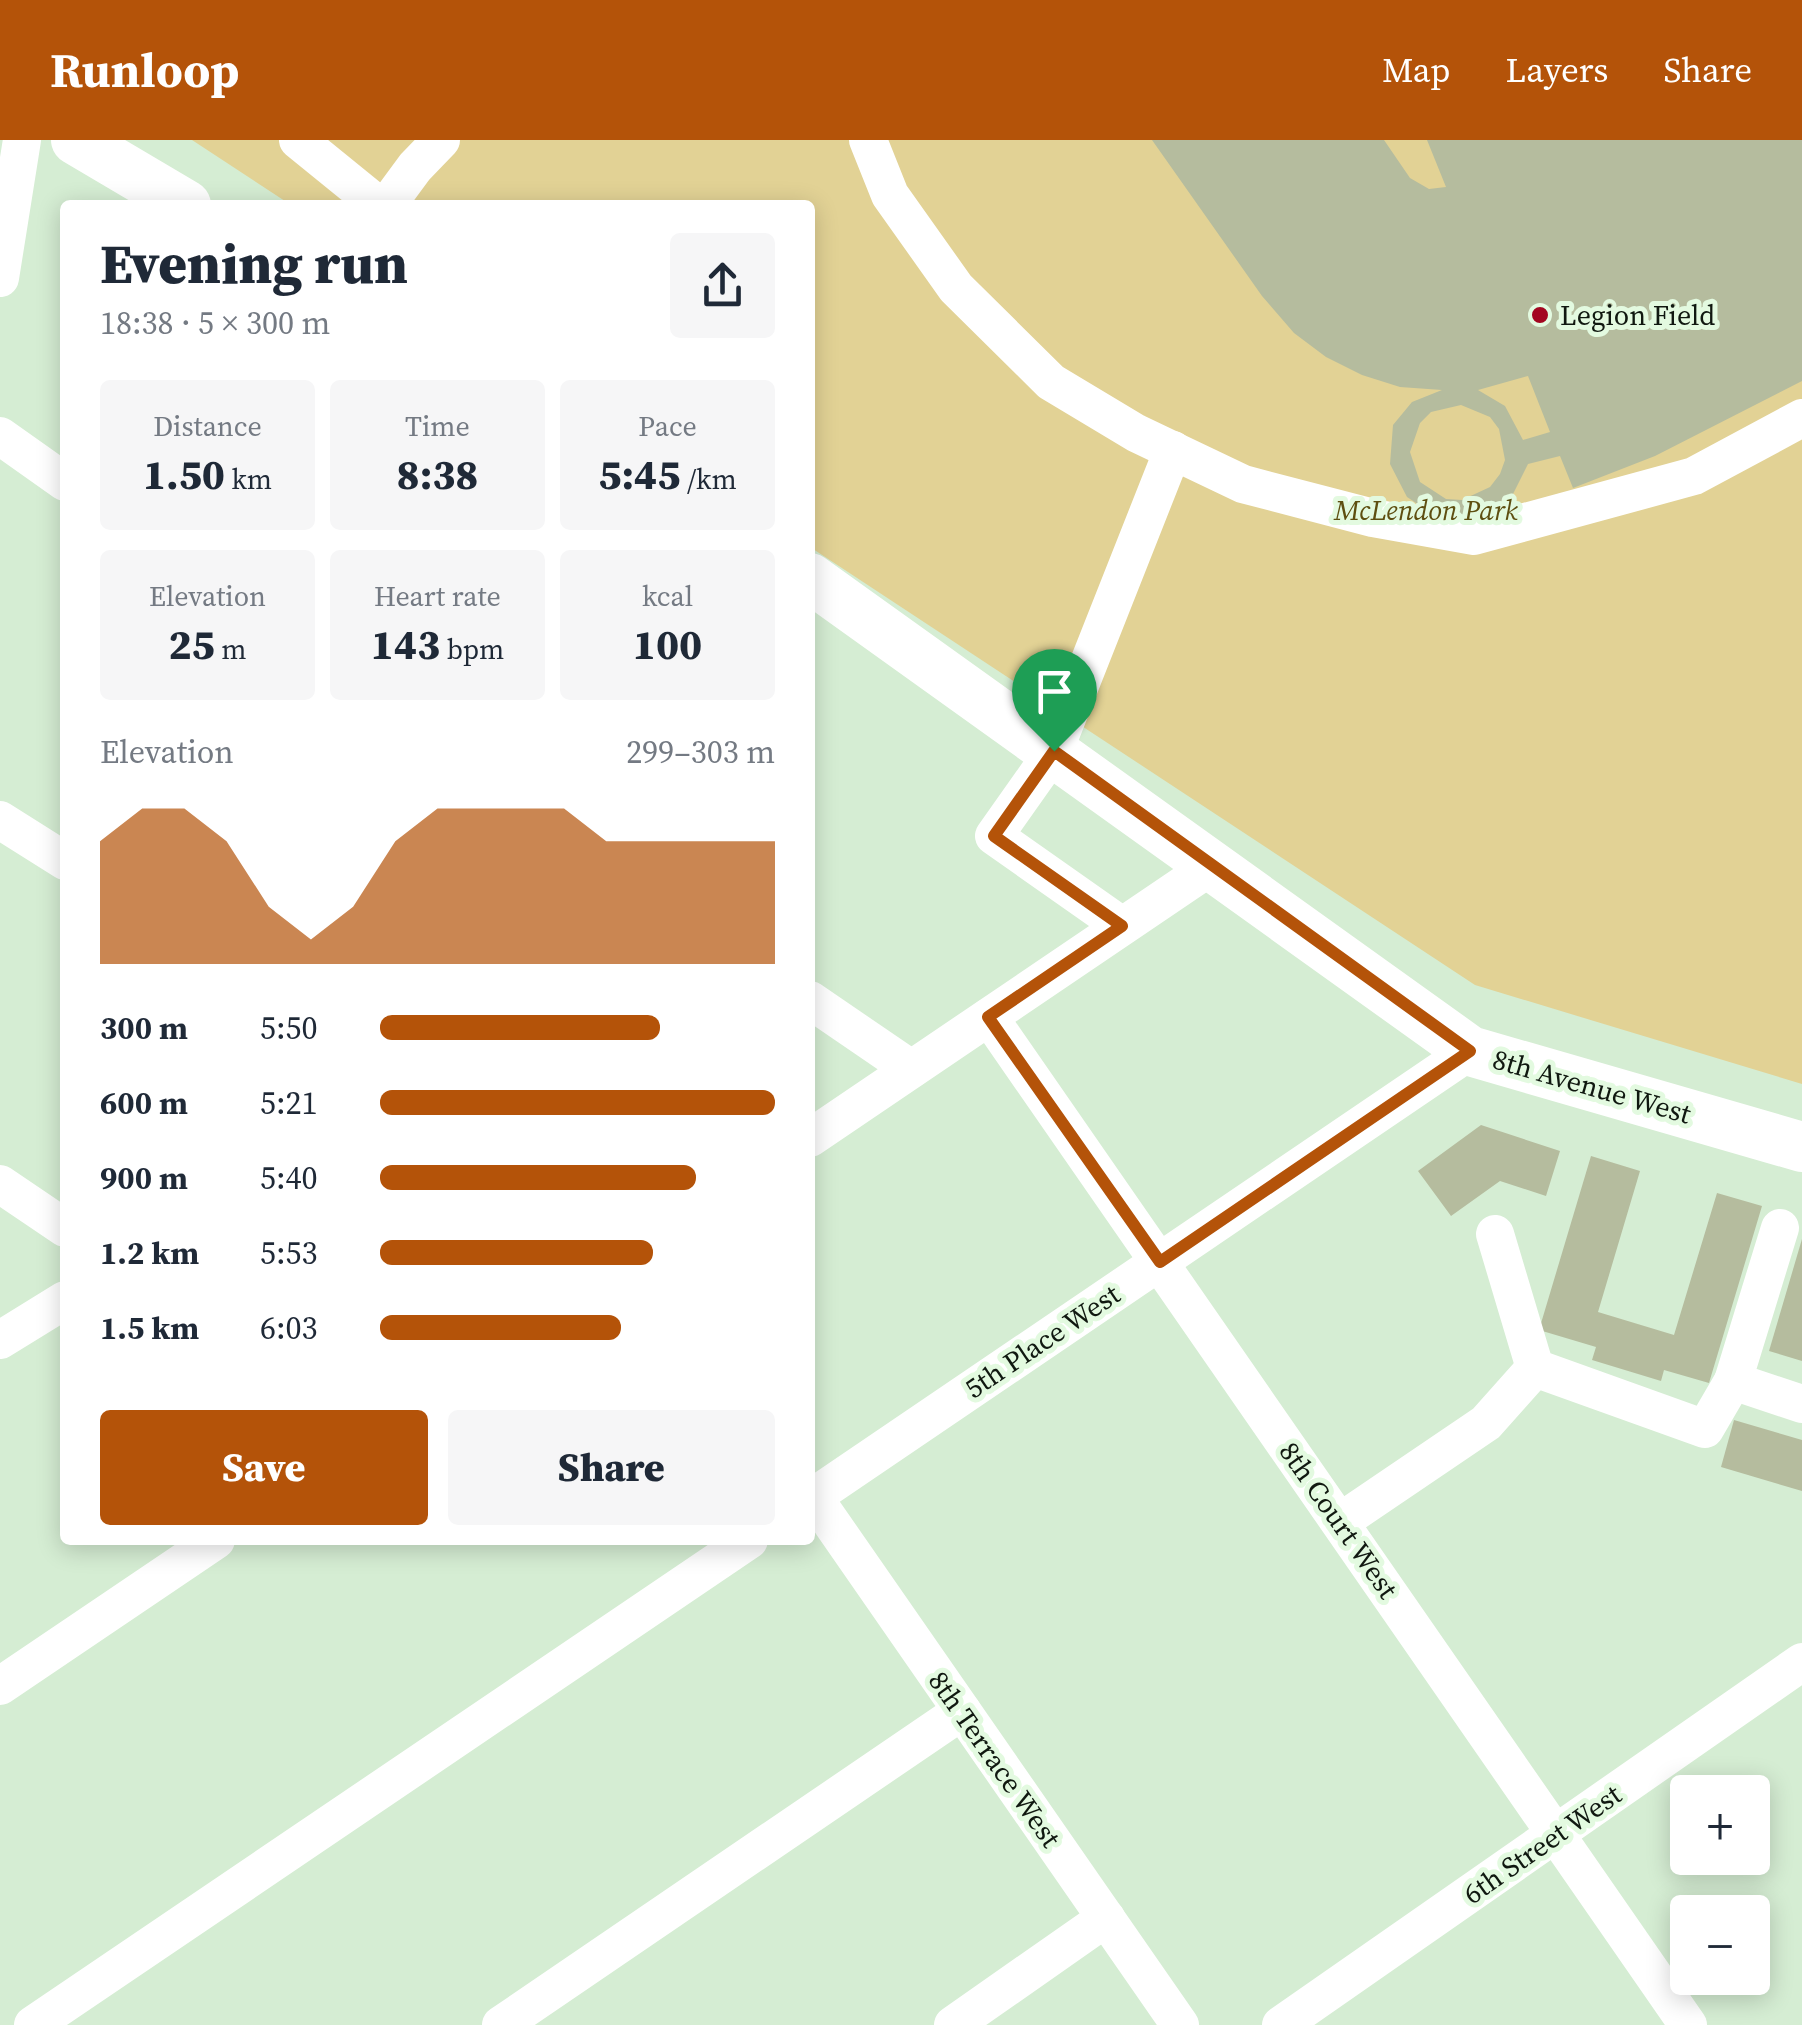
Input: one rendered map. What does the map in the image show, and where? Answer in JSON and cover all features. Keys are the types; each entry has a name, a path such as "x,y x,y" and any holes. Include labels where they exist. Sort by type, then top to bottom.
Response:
{"main road":[{"path":"76,140 178,200"},
{"name":"8th Avenue West","path":"815,582 1470,1051 1802,1148"}],"street":[{"path":"0,278 22,140"},
{"path":"298,140 372,200"},
{"path":"391,200 440,140"},
{"path":"868,140 890,195 956,288 1051,382 1136,433 1243,484 1373,518 1474,536 1694,476 1802,418"},
{"path":"0,436 60,478"},
{"path":"1122,926 994,836 1054,751 1173,450"},
{"path":"0,820 60,859"},
{"path":"815,1135 1213,865"},
{"path":"815,1003 911,1069"},
{"name":"8th Court West","path":"988,1017 1688,2025"},
{"name":"5th Place West","path":"815,1493 1470,1051"},
{"path":"0,1184 60,1225"},
{"path":"1535,1368 1705,1429 1733,1380 1780,1228"},
{"path":"1496,1234 1535,1368"},
{"path":"0,1340 60,1303"},
{"path":"1340,1522 1486,1423 1535,1368"},
{"path":"1733,1380 1802,1404"},
{"name":"8th Terrace West","path":"815,1502 1180,2025"},
{"path":"0,1686 209,1545"},
{"path":"33,2025 742,1545"},
{"name":"6th Street West","path":"1281,2025 1802,1662"},
{"path":"501,2025 962,1711"},
{"path":"952,2025 1106,1918"}],"green space":[{"name":"McLendon Park","path":"192,140 1802,140 1802,1084 1475,985 815,550 815,200 283,200"}],"building":[{"name":"Legion Field","path":"1152,140 1384,140 1410,178 1429,189 1446,187 1427,140 1802,140 1802,381 1655,456 1573,488 1560,456 1528,464 1512,496 1478,517 1439,518 1407,497 1390,464 1393,425 1412,402 1442,390 1400,387 1362,375 1326,357 1294,333 1262,296","holes":["1528,376 1550,432 1523,440 1505,406 1478,390","1461,405 1490,417 1499,429 1505,460 1490,487 1462,500 1446,499 1420,482 1410,452 1420,423 1431,412"]},
{"path":"1481,1125 1560,1151 1546,1196 1500,1181 1451,1216 1418,1171"},
{"path":"1591,1156 1640,1171 1598,1312 1674,1335 1717,1193 1762,1206 1709,1383 1664,1370 1661,1381 1592,1360 1596,1347 1539,1330"},
{"path":"1802,1239 1802,1361 1769,1351"},
{"path":"1734,1420 1802,1440 1802,1491 1721,1467"}],"place":[{"name":"Legion Field","path":"1540,315"}],"route":[{"path":"1054,751 1470,1051 1160,1262 988,1017 1122,926 994,836 1054,751"}]}
